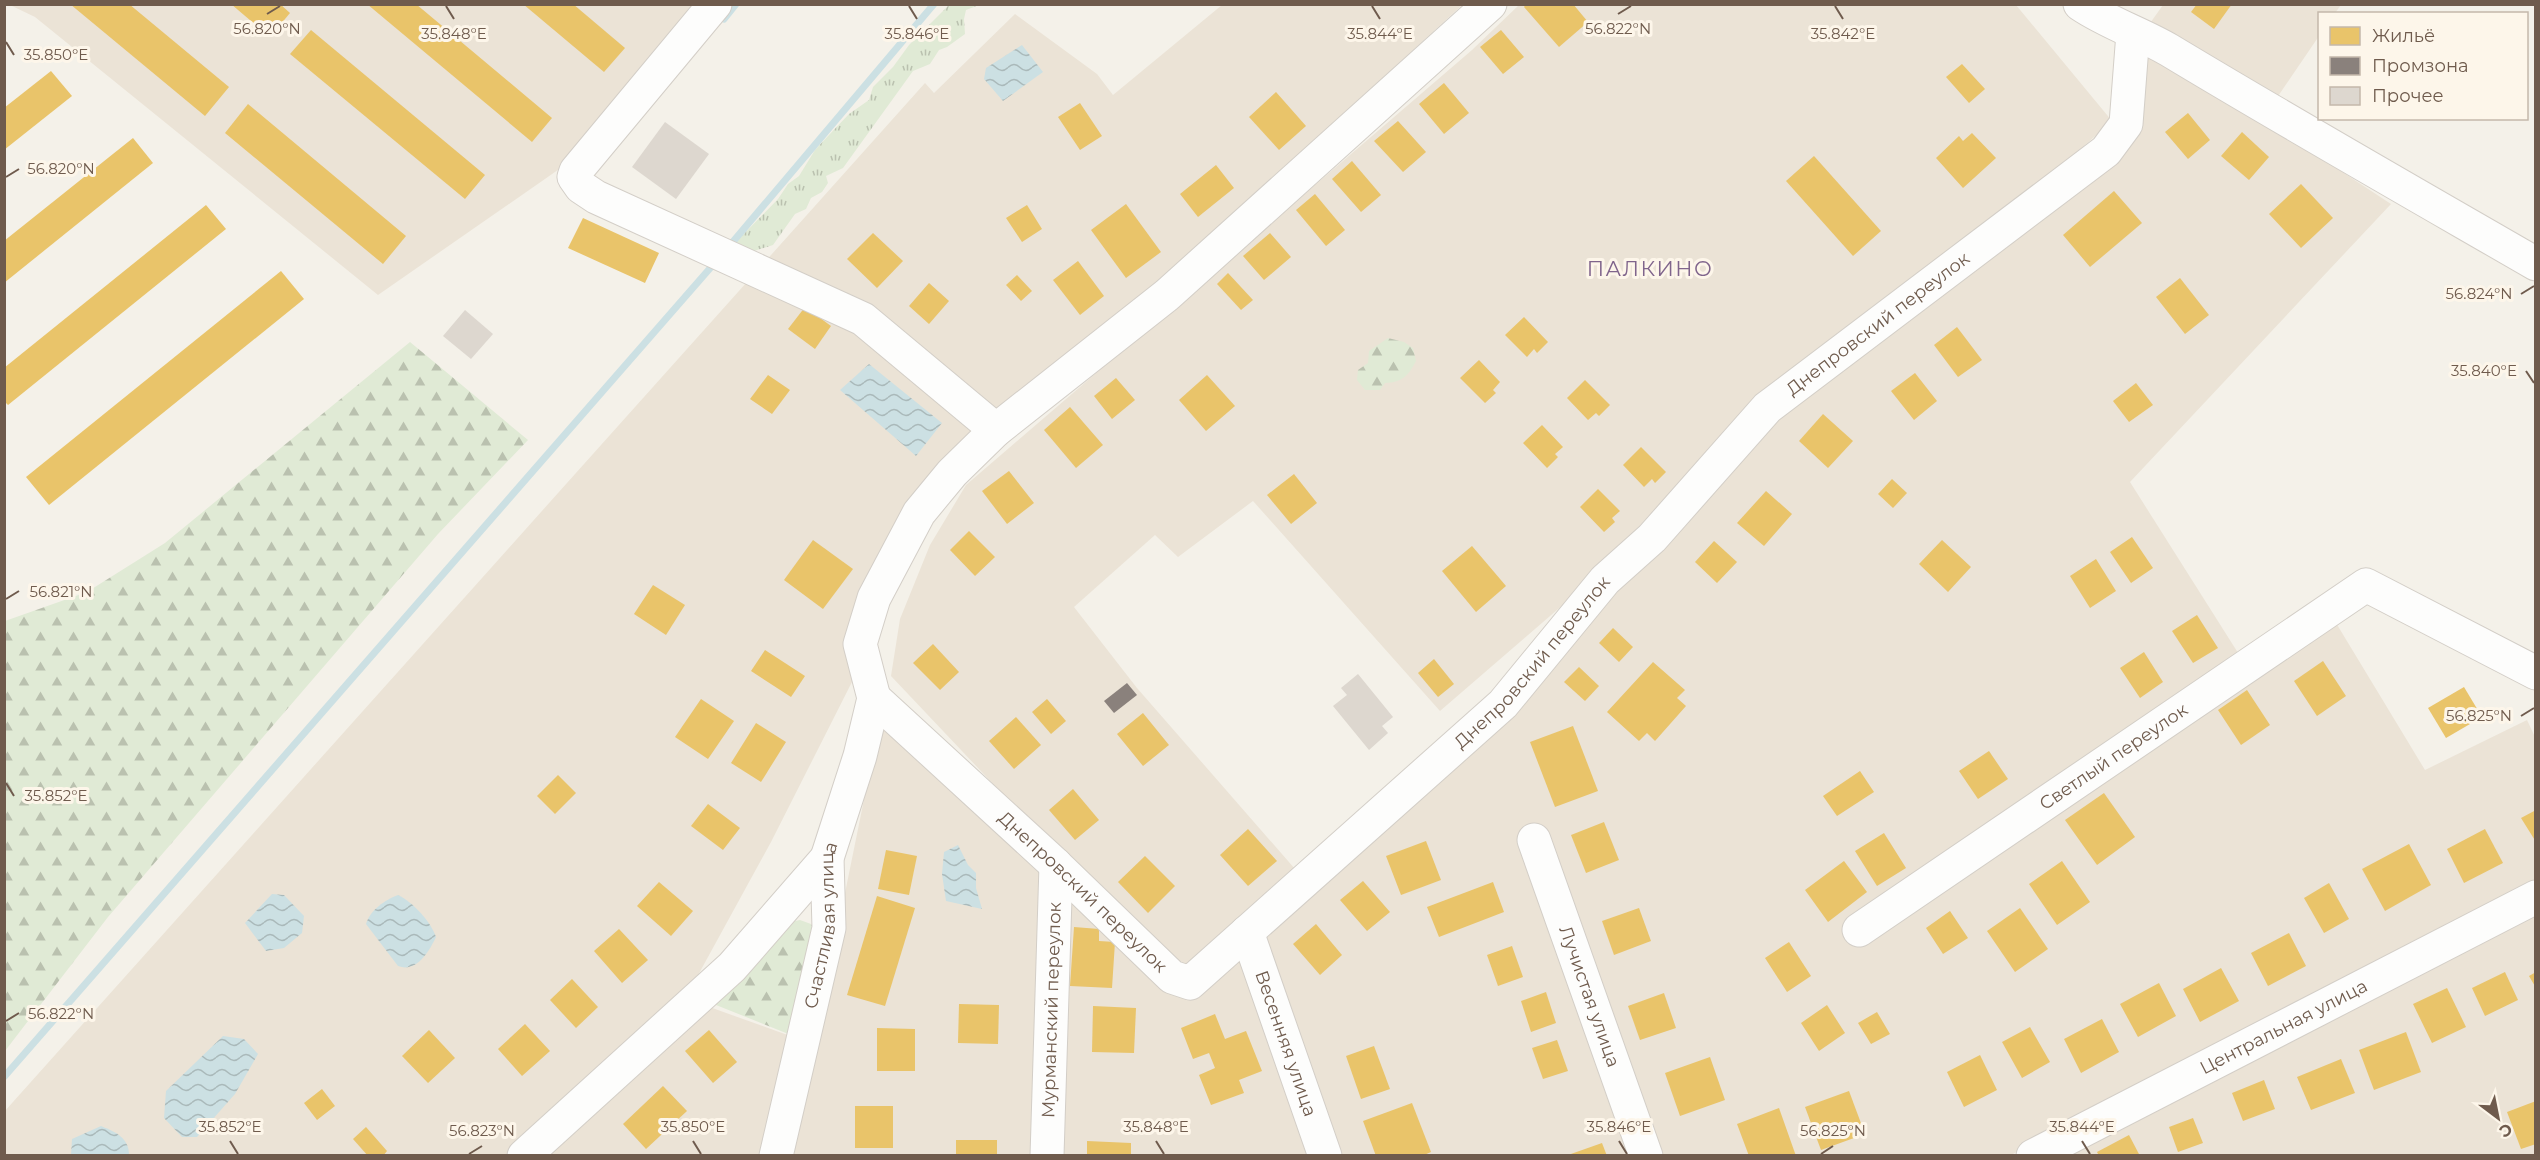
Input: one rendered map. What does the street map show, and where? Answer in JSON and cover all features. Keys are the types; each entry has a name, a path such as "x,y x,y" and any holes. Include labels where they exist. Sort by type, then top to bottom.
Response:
{"street":[{"path":"715,4 576,171 574,177 581,187 596,197 863,319 996,430"},
{"path":"874,698 860,644 874,598 919,513 952,473 996,430 1167,295 1490,4"},
{"path":"2080,4 2102,20 2145,36 2330,147 2535,264"},
{"name":"Днепровский переулок","path":"874,698 1056,865 1172,977 1190,983 1503,704 1605,580 1652,538 1767,408 2106,151 2126,124 2133,33"},
{"name":"Светлый переулок","path":"1859,930 2366,585 2535,673"},
{"name":"Счастливая улица","path":"776,1155 829,928 827,858 860,756 874,698"},
{"name":"Лучистая улица","path":"1534,840 1646,1155"},
{"path":"524,1155 732,967 827,858"},
{"name":"Мурманский переулок","path":"1047,1155 1056,865"},
{"name":"Центральная улица","path":"2032,1155 2535,897"},
{"name":"Весенняя улица","path":"1247,932 1325,1155"}],"shaded area":[{"path":"10,5 700,5 565,165 378,295 35,17"},
{"path":"1222,5 1462,5 1253,198 916,494 864,596 843,645 855,676 771,842 691,988 509,1155 5,1155 4,1112 925,83 934,93 1015,14 1097,74 1113,95"},
{"path":"1519,5 2016,5 2112,121 2030,194 1810,359 1805,358 1772,384 1639,539 1440,711 1253,501 1178,557 1155,535 1074,607 1137,688 1295,869 1182,970 1014,806 891,676 900,619 930,545 966,485 1472,50"},
{"path":"2163,5 2341,5 2336,12 2318,12 2318,37 2272,105 2148,26"},
{"path":"2140,39 2391,204 2130,482 2240,656 2333,618 2425,770 2527,720 2535,737 2535,885 2009,1156 1337,1155 1259,932 1777,410 2131,142"},
{"path":"881,716 1047,868 1038,1155 782,1156 844,898"},
{"path":"1063,880 1185,997 1243,944 1315,1155 1057,1156"},
{"path":"2535,909 2535,1155 2048,1155"},
{"path":"704,1005 793,1037 767,1155 544,1156"}],"green space":[{"path":"949,5 979,5 966,10 965,34 939,50 930,64 913,71 843,168 826,176 828,183 822,192 811,198 806,209 795,214 773,245 754,251 736,249 737,241 778,199 788,184 799,176 815,150 849,114 869,100 873,87 893,67 909,45"},
{"path":"1388,338 1404,342 1413,348 1416,361 1401,380 1385,383 1380,390 1365,390 1357,380 1358,370 1368,363 1369,351"},
{"path":"410,342 528,440 438,534 108,917 5,1051 5,621 87,592 165,543"},
{"path":"800,920 811,924 818,934 791,1035 711,1003 786,923"}],"water":[{"path":"1022,45 1043,72 1003,101 984,79 986,68"},
{"path":"869,364 942,423 916,456 840,390"},
{"path":"958,845 968,865 976,873 976,888 982,909 946,901 942,874 944,852"},
{"path":"272,894 284,895 304,916 302,933 284,948 266,951 245,923"},
{"path":"398,895 410,902 421,913 436,937 421,960 411,967 398,966 366,924 371,914 379,906"},
{"path":"223,1036 244,1039 258,1054 235,1094 197,1137 182,1137 164,1118 166,1091"},
{"path":"101,1126 116,1133 124,1140 129,1155 71,1155 72,1139"}],"building: Жильё":[{"path":"70,4 129,4 229,87 205,116"},
{"path":"231,4 280,4 290,13 270,37"},
{"path":"367,4 416,4 552,118 532,142"},
{"path":"523,4 573,4 625,48 604,72"},
{"path":"1526,4 1573,4 1588,22 1559,47 1524,7"},
{"path":"2197,4 2232,4 2214,29 2191,12"},
{"path":"311,30 485,175 465,199 290,54"},
{"path":"1501,30 1524,57 1503,74 1480,47"},
{"path":"1962,64 1985,89 1969,103 1946,77"},
{"path":"51,71 72,96 4,150 4,108"},
{"path":"1444,83 1469,113 1444,134 1419,104"},
{"path":"1276,92 1306,126 1279,150 1249,117"},
{"path":"1080,103 1102,136 1080,150 1058,117"},
{"path":"248,104 406,236 383,264 225,133"},
{"path":"2188,113 2210,140 2188,159 2165,132"},
{"path":"1398,121 1426,152 1403,172 1374,141"},
{"path":"2242,132 2269,157 2249,180 2221,156"},
{"path":"1972,133 1996,158 1963,188 1936,158 1959,136 1963,141"},
{"path":"133,138 153,163 4,283 4,241"},
{"path":"1814,156 1881,231 1853,256 1786,181"},
{"path":"1352,161 1381,195 1361,212 1332,179"},
{"path":"1216,165 1234,188 1198,217 1180,194"},
{"path":"2301,184 2333,218 2301,248 2269,214"},
{"path":"2114,191 2142,223 2090,267 2063,235"},
{"path":"1315,194 1345,230 1326,246 1296,210"},
{"path":"1126,204 1161,252 1126,278 1091,230"},
{"path":"206,205 226,229 8,405 4,401 4,368"},
{"path":"1027,205 1042,229 1022,242 1006,218"},
{"path":"583,218 659,253 645,283 568,248"},
{"path":"873,233 903,261 877,288 847,259"},
{"path":"1270,233 1291,257 1264,280 1243,256"},
{"path":"1078,261 1104,296 1080,315 1053,280"},
{"path":"281,271 304,299 49,505 26,477"},
{"path":"1228,273 1253,300 1241,310 1217,284"},
{"path":"1017,275 1032,291 1021,301 1006,285"},
{"path":"2180,278 2209,315 2185,334 2156,297"},
{"path":"929,283 949,301 929,324 909,306"},
{"path":"805,307 831,326 815,349 788,329"},
{"path":"1524,317 1548,342 1537,353 1534,349 1527,357 1505,335"},
{"path":"1957,327 1982,360 1958,377 1934,345"},
{"path":"1479,360 1500,382 1493,390 1496,393 1485,403 1460,378"},
{"path":"1915,373 1937,401 1914,420 1891,391"},
{"path":"768,375 790,390 772,414 750,399"},
{"path":"1207,375 1235,406 1206,431 1179,400"},
{"path":"1116,378 1135,400 1112,419 1094,396"},
{"path":"1585,380 1610,405 1599,416 1596,413 1588,420 1567,398"},
{"path":"2136,383 2153,405 2129,422 2113,401"},
{"path":"1070,407 1103,445 1076,468 1044,430"},
{"path":"1823,414 1853,441 1828,468 1799,441"},
{"path":"1542,425 1563,447 1555,454 1558,457 1547,468 1523,443"},
{"path":"1641,447 1666,472 1655,483 1652,479 1644,487 1623,465"},
{"path":"1009,471 1034,503 1007,524 982,491"},
{"path":"1294,474 1317,503 1291,524 1267,495"},
{"path":"1892,479 1907,493 1893,508 1878,494"},
{"path":"1598,489 1620,511 1612,518 1615,522 1604,532 1580,507"},
{"path":"1766,491 1792,514 1764,546 1737,523"},
{"path":"969,531 995,557 975,576 950,550"},
{"path":"2132,537 2153,568 2131,583 2110,552"},
{"path":"813,540 853,569 823,609 784,580"},
{"path":"1942,540 1971,567 1948,592 1919,564"},
{"path":"1714,541 1737,562 1717,583 1695,562"},
{"path":"1472,546 1506,586 1476,612 1442,571"},
{"path":"2096,559 2116,591 2090,608 2070,576"},
{"path":"653,585 685,605 666,635 634,614"},
{"path":"2197,615 2218,648 2193,663 2172,631"},
{"path":"1613,628 1633,647 1619,662 1599,643"},
{"path":"933,644 959,672 940,690 913,663"},
{"path":"765,650 805,676 791,697 751,671"},
{"path":"2144,652 2163,682 2140,698 2120,668"},
{"path":"1434,659 1454,684 1438,697 1418,673"},
{"path":"2323,661 2346,696 2317,716 2294,681"},
{"path":"1653,662 1685,690 1677,698 1686,706 1655,741 1647,733 1639,741 1607,712"},
{"path":"1579,667 1599,686 1585,701 1564,682"},
{"path":"2464,687 2482,717 2446,738 2428,708"},
{"path":"2247,690 2270,725 2241,745 2218,710"},
{"path":"701,699 734,721 708,759 675,737"},
{"path":"1047,699 1066,721 1051,734 1032,712"},
{"path":"1143,713 1169,745 1143,766 1117,734"},
{"path":"1016,717 1041,745 1014,769 989,741"},
{"path":"756,723 786,742 761,782 731,763"},
{"path":"1573,726 1598,791 1555,807 1530,742"},
{"path":"1989,751 2008,779 1978,799 1959,771"},
{"path":"1860,771 1874,792 1837,816 1823,796"},
{"path":"558,775 576,793 555,814 537,796"},
{"path":"1073,789 1099,820 1075,840 1049,810"},
{"path":"2104,793 2135,837 2097,865 2065,820"},
{"path":"708,804 740,828 723,850 691,826"},
{"path":"2536,810 2536,842 2521,818"},
{"path":"1604,822 1619,860 1586,873 1571,835"},
{"path":"1248,829 1277,861 1248,886 1220,855"},
{"path":"2485,829 2503,863 2464,883 2447,849"},
{"path":"1884,833 1906,868 1877,886 1855,851"},
{"path":"1426,841 1441,880 1401,895 1386,856"},
{"path":"2409,844 2431,885 2385,911 2362,869"},
{"path":"886,850 917,856 909,895 878,889"},
{"path":"1145,856 1175,886 1148,913 1118,882"},
{"path":"1844,861 1867,892 1828,922 1805,890"},
{"path":"2062,861 2090,902 2057,925 2029,884"},
{"path":"1363,881 1390,912 1367,931 1340,900"},
{"path":"659,882 693,911 671,936 637,906"},
{"path":"1493,882 1504,912 1439,937 1427,907"},
{"path":"2329,883 2349,919 2324,933 2304,898"},
{"path":"877,896 915,908 885,1006 847,995"},
{"path":"1639,908 1651,941 1614,955 1602,921"},
{"path":"2020,908 2048,949 2015,972 1987,931"},
{"path":"1950,911 1968,938 1943,954 1926,928"},
{"path":"1316,924 1342,955 1320,975 1293,944"},
{"path":"1074,927 1099,929 1099,941 1115,942 1112,988 1070,986"},
{"path":"619,929 648,960 622,983 594,951"},
{"path":"2289,933 2306,966 2268,986 2251,953"},
{"path":"1789,942 1811,976 1787,992 1765,958"},
{"path":"1512,946 1523,977 1498,986 1487,955"},
{"path":"2221,968 2239,1001 2200,1022 2183,989"},
{"path":"2505,972 2518,1000 2485,1016 2472,988"},
{"path":"2536,972 2536,988 2529,976"},
{"path":"572,979 598,1007 576,1028 550,1000"},
{"path":"2159,983 2176,1016 2138,1037 2120,1004"},
{"path":"2447,988 2466,1027 2432,1043 2413,1004"},
{"path":"1546,992 1556,1023 1531,1032 1521,1001"},
{"path":"1664,993 1676,1028 1640,1040 1628,1006"},
{"path":"959,1004 999,1005 998,1044 958,1043"},
{"path":"1827,1005 1845,1033 1819,1051 1801,1023"},
{"path":"1093,1006 1136,1008 1134,1053 1092,1052"},
{"path":"1877,1012 1890,1034 1871,1044 1858,1023"},
{"path":"1215,1014 1225,1039 1246,1031 1262,1071 1239,1080 1244,1093 1211,1105 1199,1075 1215,1068 1209,1053 1193,1059 1181,1028"},
{"path":"2102,1019 2119,1052 2081,1073 2064,1039"},
{"path":"525,1024 550,1051 522,1076 498,1049"},
{"path":"2030,1027 2050,1062 2022,1078 2002,1042"},
{"path":"877,1028 915,1029 915,1071 877,1071"},
{"path":"429,1030 455,1058 428,1083 402,1056"},
{"path":"709,1030 737,1062 713,1083 685,1051"},
{"path":"2406,1032 2421,1072 2374,1090 2359,1050"},
{"path":"1557,1040 1568,1071 1543,1079 1532,1048"},
{"path":"1374,1046 1390,1089 1361,1099 1346,1056"},
{"path":"1980,1055 1997,1090 1964,1107 1947,1072"},
{"path":"1710,1057 1725,1100 1680,1116 1665,1073"},
{"path":"2341,1059 2355,1093 2311,1110 2297,1077"},
{"path":"2264,1080 2275,1109 2243,1121 2232,1093"},
{"path":"663,1086 687,1111 646,1149 623,1124"},
{"path":"322,1089 335,1106 317,1120 304,1103"},
{"path":"1849,1091 1865,1134 1821,1150 1805,1107"},
{"path":"2536,1101 2536,1144 2521,1149 2507,1112"},
{"path":"1412,1103 1431,1152 1422,1156 1376,1156 1363,1121"},
{"path":"855,1106 893,1106 893,1148 855,1148"},
{"path":"1779,1108 1796,1156 1749,1156 1737,1124"},
{"path":"2193,1118 2203,1143 2178,1152 2169,1127"},
{"path":"366,1127 387,1151 383,1156 368,1156 353,1139"},
{"path":"2129,1135 2140,1156 2099,1156 2097,1152"},
{"path":"956,1140 997,1140 997,1156 956,1156"},
{"path":"1087,1141 1131,1143 1131,1156 1087,1156"},
{"path":"1602,1143 1607,1156 1568,1156 1568,1155"}],"building: Промзона":[{"path":"1127,683 1137,695 1114,713 1104,701"}],"building: Прочее":[{"path":"665,122 709,154 676,199 632,167"},
{"path":"465,310 493,334 471,359 443,336"},
{"path":"1358,674 1393,717 1382,726 1388,733 1369,750 1333,706 1347,695 1341,688"}],"waterway":[{"path":"724,19 736,4"},
{"path":"731,244 934,4"},
{"path":"4,1077 712,266"}],"district":[{"name":"ПАЛКИНО","path":"1650,268"}]}
